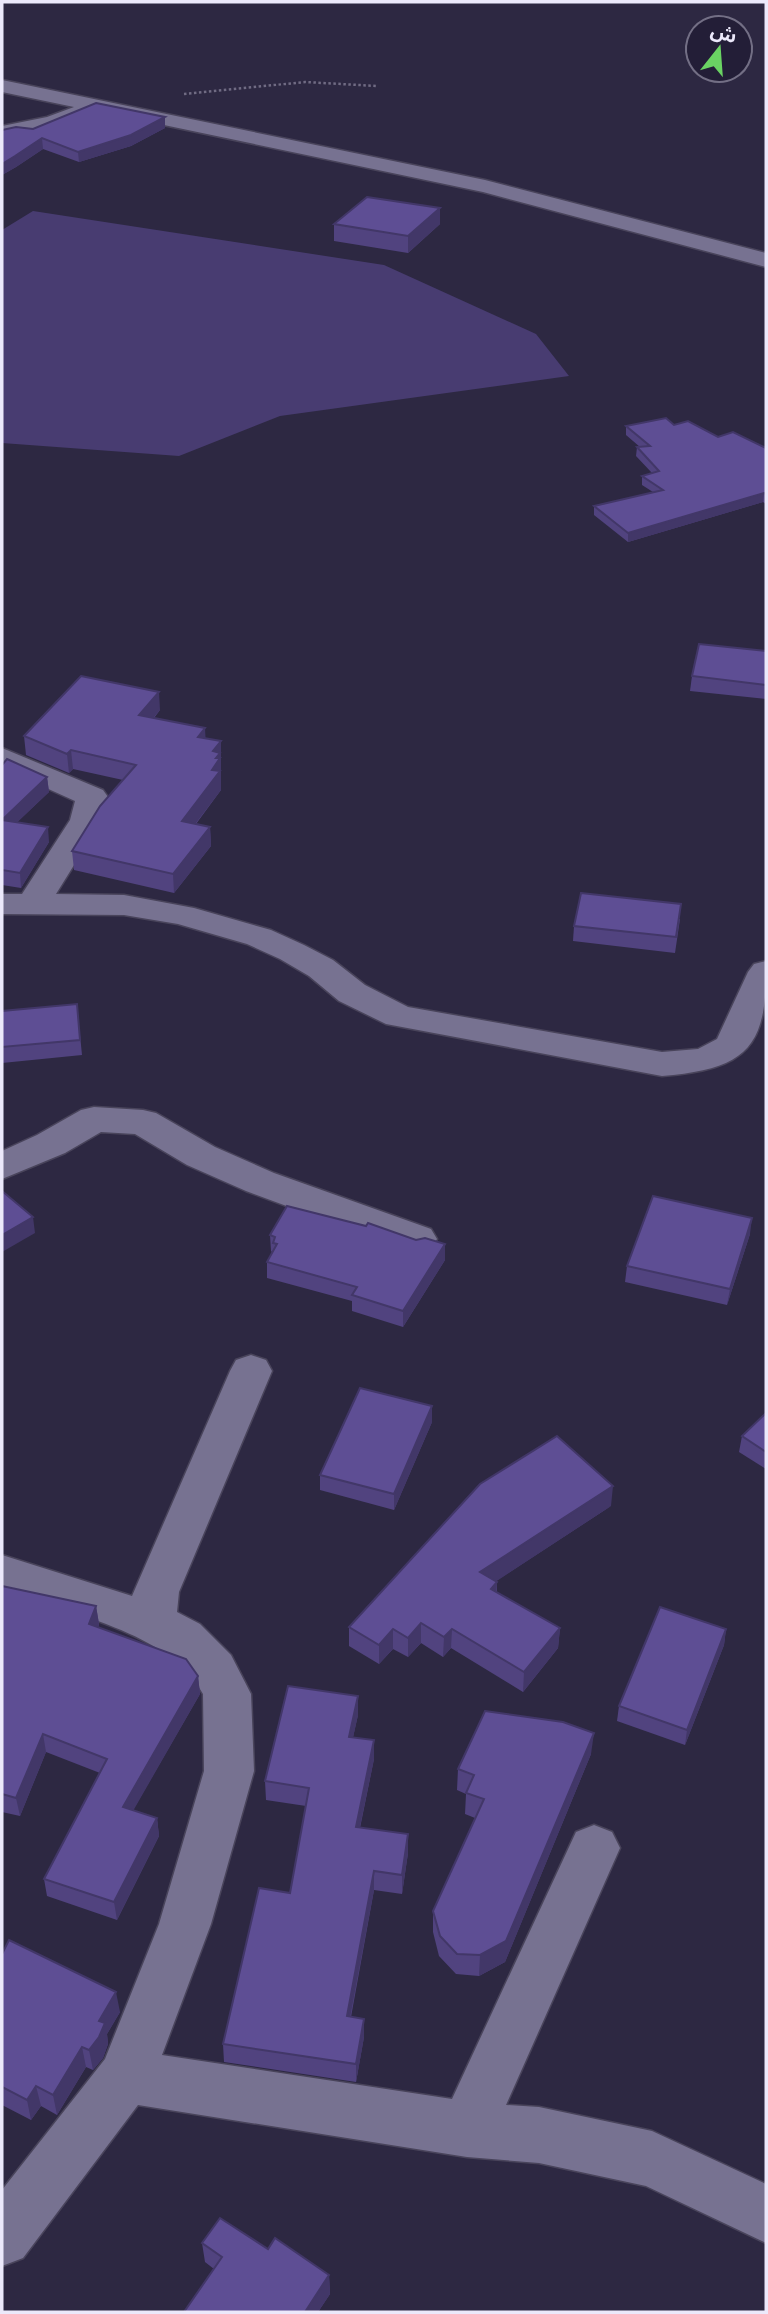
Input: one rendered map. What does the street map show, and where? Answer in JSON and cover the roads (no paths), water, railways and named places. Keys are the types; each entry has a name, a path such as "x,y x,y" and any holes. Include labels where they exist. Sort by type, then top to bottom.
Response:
{"street":[{"path":"2,86 485,186 766,260"},
{"path":"2,132 52,122 93,106"},
{"path":"2,757 92,797 86,820 17,904"},
{"path":"17,904 124,905 182,915 258,937 292,952 321,968 352,993 399,1016 662,1064 711,1058 732,1045 756,1023 766,972"},
{"path":"2,1167 51,1144 94,1119 143,1122 201,1156 260,1182 417,1239"},
{"path":"153,1622 156,1592 251,1371"},
{"path":"2,1573 153,1622 183,1638 214,1669 227,1694 229,1770 185,1924 126,2076 2,2237"},
{"path":"467,2129 594,1848"},
{"path":"126,2076 467,2129 539,2135 652,2159 766,2214"}]}
